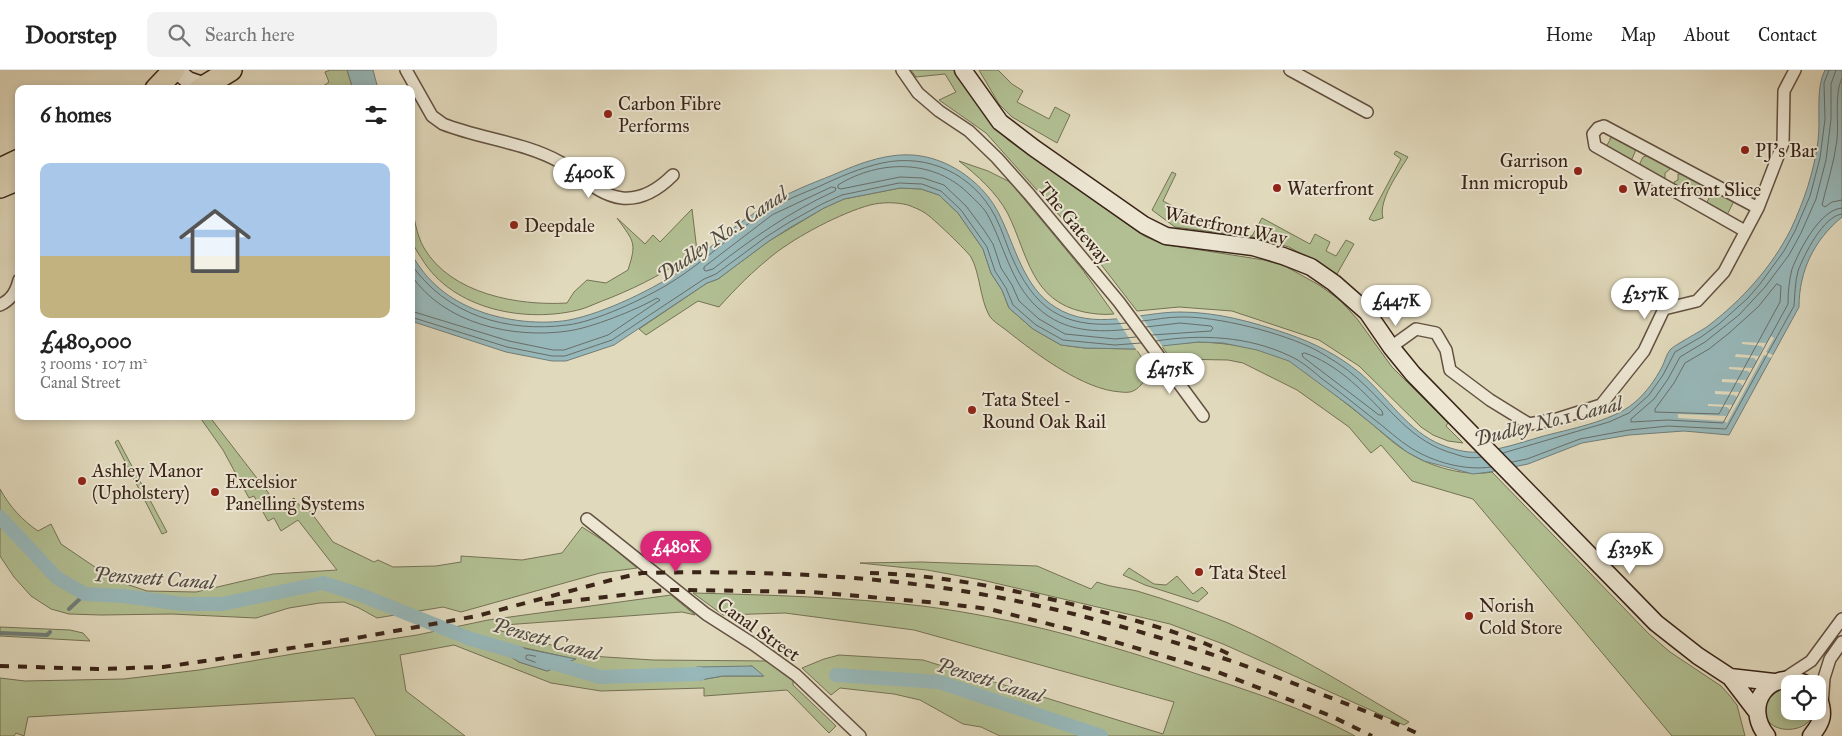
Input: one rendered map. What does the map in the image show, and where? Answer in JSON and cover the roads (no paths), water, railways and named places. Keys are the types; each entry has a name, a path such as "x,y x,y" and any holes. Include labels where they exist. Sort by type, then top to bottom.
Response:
{"highway":[{"path":"160,85 175,70"},
{"path":"205,85 229,71"}],"street":[{"path":"175,70 198,85"},
{"path":"406,70 414,85"},
{"name":"The Gateway","path":"902,70 918,93 969,131 997,158 1119,302 1203,416"},
{"name":"Waterfront Way","path":"963,70 971,84 1000,122 1144,225 1166,236 1253,248 1283,256 1311,267 1334,283 1367,312 1413,374 1656,623 1698,656 1730,677 1756,711 1758,722 1767,736"},
{"path":"1290,70 1367,112"},
{"path":"1391,346 1416,329 1436,334 1446,350 1450,370 1490,400 1529,424 1557,419 1601,404 1644,352 1664,310 1697,301 1724,272 1758,208 1783,143 1784,91 1795,70"},
{"path":"415,86 432,116 443,124 541,154 558,162 607,195 624,198 638,197 664,184 673,175"},
{"path":"1745,231 1595,146 1593,134 1598,128 1604,126 1758,208"},
{"path":"0,305 8,301 15,291"},
{"name":"Canal Street","path":"587,519 706,614 753,644 796,676 860,736"},
{"path":"1756,711 1758,701 1765,689 1811,661 1842,619"},
{"path":"1825,675 1830,659 1842,642"},
{"name":"Waterfront Way","path":"1730,677 1781,681"},
{"path":"1811,736 1816,720"},
{"path":"1823,720 1828,736"}],"water":[{"path":"347,70 373,70 377,85 352,85"},
{"path":"1825,70 1842,70 1842,217 1823,236 1810,257 1802,281 1799,307 1729,435 1684,431 1629,435 1582,443 1528,464 1473,474 1424,461 1407,452 1350,406 1289,361 1257,350 1223,343 1199,342 1133,349 1085,348 1061,345 1033,329 1009,308 1002,290 991,273 983,249 958,213 939,195 921,189 900,188 844,199 824,208 769,241 718,279 707,283 614,345 566,361 552,361 506,352 415,322 415,260 431,281 439,288 458,301 479,311 512,320 547,322 569,320 614,306 660,283 686,267 755,212 807,185 876,159 898,155 921,156 945,163 956,169 977,184 985,193 993,203 1005,226 1027,277 1044,299 1055,307 1070,314 1101,320 1164,313 1194,312 1235,318 1275,330 1316,346 1352,367 1370,382 1408,423 1430,439 1464,451 1493,450 1589,424 1625,410 1650,386 1670,350 1721,316 1755,282 1775,257 1791,229 1808,186 1818,141 1819,95"},
{"name":"Pensett Canal","path":"498,641 576,659 547,671 519,662 504,652"},
{"path":"752,666 764,676 723,676 700,680 676,680 697,667"}],"waterway":[{"name":"Pensnett Canal","path":"0,517 57,578 85,594 123,596 183,604 222,604 323,583 361,595 468,638 519,653"},
{"path":"69,609 85,594"},
{"path":"0,633 47,635 50,632"},
{"name":"Pensett Canal","path":"542,660 600,677 700,674"},
{"name":"Pensett Canal","path":"836,675 939,682 1101,736"}],"railway":[{"path":"0,666 98,669 163,667 212,660 351,639 477,616 642,573 708,572 806,575 905,583 955,590 1057,610 1107,623 1255,669 1363,710 1423,736"},
{"path":"870,573 927,577 1039,596 1164,629 1231,655"},
{"path":"545,604 665,590 688,590 811,592 989,609 1081,632 1215,671 1331,716 1372,736"}],"place":[{"name":"Carbon Fibre Performs","path":"608,114"},
{"name":"PJ's Bar","path":"1745,150"},
{"name":"Garrison Inn micropub","path":"1578,171"},
{"name":"Waterfront","path":"1277,188"},
{"name":"Waterfront Slice","path":"1623,189"},
{"name":"Deepdale","path":"514,225"},
{"name":"Tata Steel - Round Oak Rail","path":"972,410"},
{"name":"Ashley Manor (Upholstery)","path":"82,481"},
{"name":"Excelsior Panelling Systems","path":"215,492"},
{"name":"Tata Steel","path":"1199,572"},
{"name":"Norish Cold Store","path":"1469,616"}],"water label":[{"name":"Dudley No.1 Canal","path":"722,234"},
{"name":"Dudley No.1 Canal","path":"1548,421"}]}
